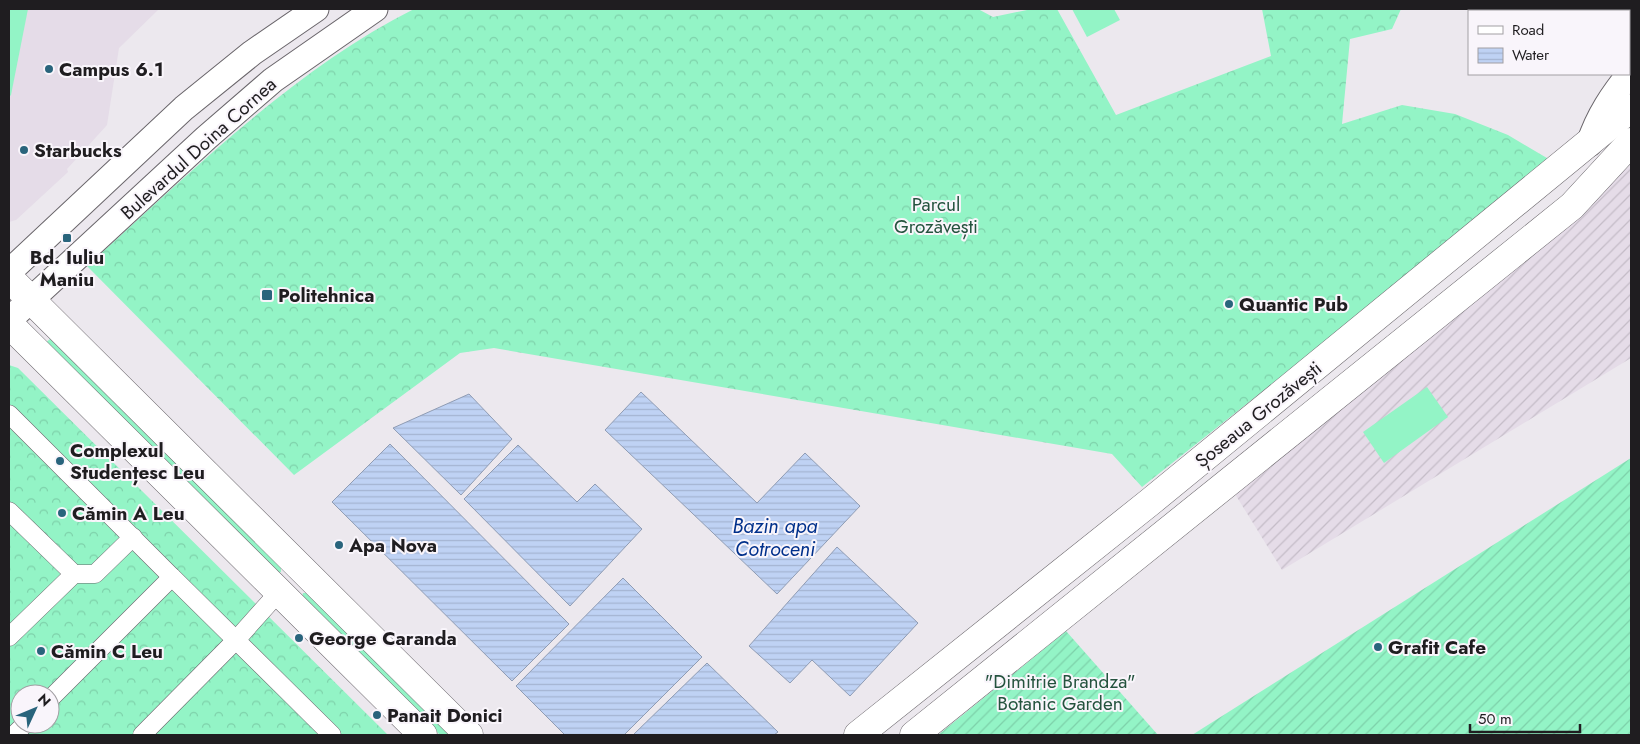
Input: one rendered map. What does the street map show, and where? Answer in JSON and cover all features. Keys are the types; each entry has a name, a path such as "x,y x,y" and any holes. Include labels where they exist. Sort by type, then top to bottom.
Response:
{"main road":[{"name":"Bulevardul Doina Cornea","path":"9,272 184,108 252,53 316,9"},
{"name":"Bulevardul Doina Cornea","path":"9,322 31,299 206,138 273,80 375,9"},
{"path":"1589,144 1595,126 1604,109 1629,75"},
{"path":"1572,206 1627,123"},
{"name":"Șoseaua Grozăvești","path":"858,735 1150,502 1589,144 1627,123"},
{"name":"Șoseaua Grozăvești","path":"914,735 1572,206 1631,152"},
{"path":"9,278 469,735"},
{"path":"9,322 278,593 423,735"}],"street":[{"path":"9,414 332,735"},
{"path":"9,511 74,574 95,574 133,537"},
{"path":"9,637 74,574"},
{"path":"60,689 172,577"},
{"path":"142,735 236,640 278,593"}],"shaded area":[{"path":"9,9 159,9 119,48 107,125 67,169 68,172 16,220 9,222"},
{"path":"1598,9 1631,9 1631,25 1630,10"},
{"path":"1631,165 1631,358 1282,570 1235,494"}],"green space":[{"path":"9,9 28,9 11,95 9,97"},
{"name":"Parcul Grozăvești","path":"414,9 978,9 993,17 1032,9 1057,9 1116,115 1271,56 1262,9 1401,9 1392,29 1350,39 1342,124 1402,105 1455,114 1508,135 1552,161 1142,487 1112,454 494,348 460,353 294,475 87,266 203,161 284,93 326,62"},
{"path":"1072,9 1114,9 1120,20 1087,37"},
{"path":"50,339 281,566 281,572 275,573 44,344"},
{"name":"Complexul Studențesc Leu","path":"9,365 18,368 388,735 9,735"},
{"path":"1427,387 1448,417 1384,463 1363,432"},
{"path":"1631,458 1631,735 1192,735"},
{"path":"303,593 308,593 451,735 440,735 302,598"},
{"name":"\"Dimitrie Brandza\" Botanic Garden","path":"1066,631 1158,735 938,735"}],"water":[{"name":"Bazin apa Cotroceni","path":"641,392 757,503 805,453 860,506 777,594 605,430"},
{"path":"469,394 512,439 461,495 393,428"},
{"path":"390,444 569,624 512,681 332,502"},
{"path":"518,445 577,502 595,484 642,529 570,606 464,499"},
{"name":"Bazin apa Cotroceni","path":"837,547 918,623 850,696 812,660 790,683 749,646"},
{"path":"623,578 702,657 624,735 565,735 516,686"},
{"path":"707,663 778,732 774,735 633,735"}],"place":[{"name":"Campus 6.1","path":"49,69"},
{"name":"Starbucks","path":"24,150"},
{"name":"Bd. Iuliu Maniu","path":"67,238"},
{"name":"Politehnica","path":"267,295"},
{"name":"Quantic Pub","path":"1229,304"},
{"name":"Complexul Studențesc Leu","path":"60,461"},
{"name":"Cămin A Leu","path":"62,513"},
{"name":"Apa Nova","path":"339,545"},
{"name":"George Caranda","path":"299,638"},
{"name":"Grafit Cafe","path":"1378,647"},
{"name":"Cămin C Leu","path":"41,651"},
{"name":"Panait Donici","path":"377,715"}]}
